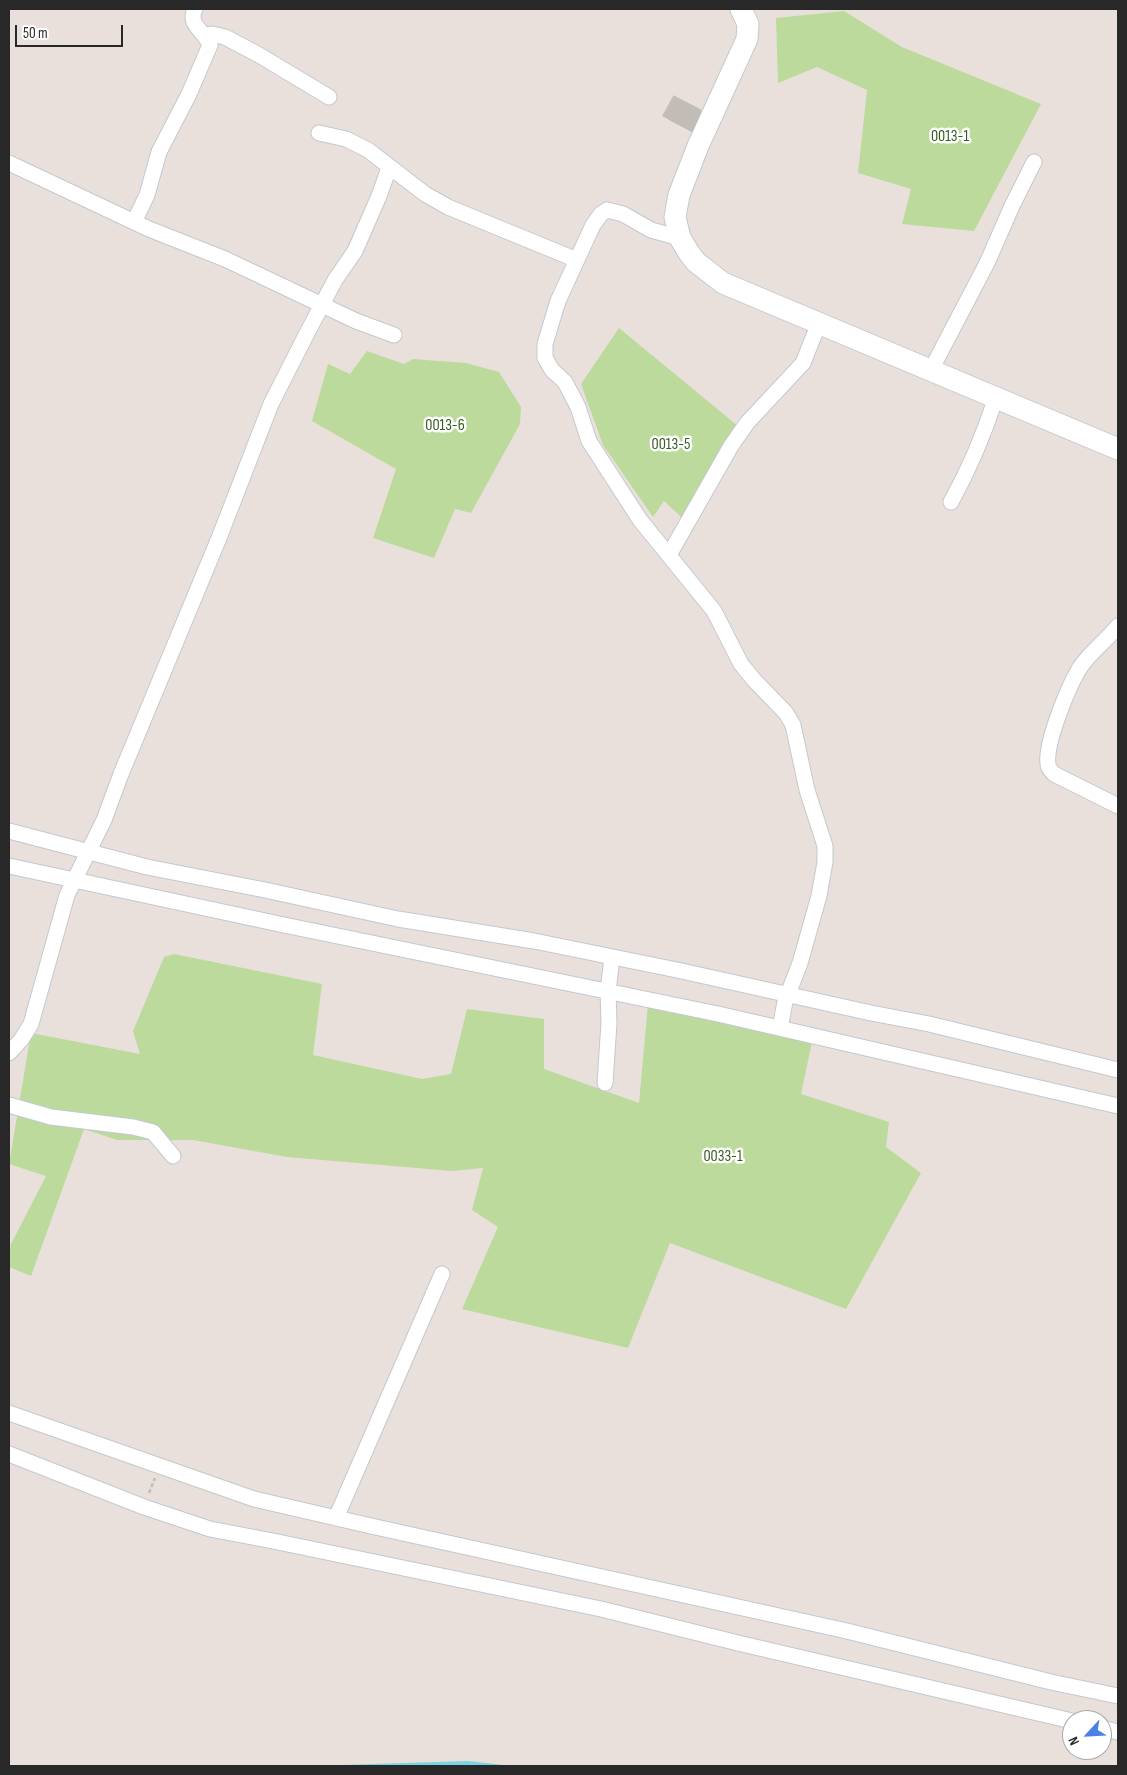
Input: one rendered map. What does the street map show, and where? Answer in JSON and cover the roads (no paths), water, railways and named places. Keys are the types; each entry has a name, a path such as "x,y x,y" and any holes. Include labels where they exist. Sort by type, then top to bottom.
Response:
{"main road":[{"path":"741,9 748,24 747,39 698,146 679,195 675,217 680,238 696,262 723,283 1118,450"}],"street":[{"path":"134,222 147,195 159,152 189,94 210,45 192,20 192,14 195,9"},
{"path":"205,36 212,34 225,37 259,54 329,97"},
{"path":"319,133 356,143 368,150 425,194 448,207 577,260"},
{"path":"931,370 987,264 1012,206 1034,162"},
{"path":"9,163 134,222 225,259 356,321 394,336"},
{"path":"9,1053 21,1040 31,1024 62,909 74,880 104,820 121,774 219,538 271,404 335,280 355,251 389,168"},
{"path":"680,238 651,230 623,214 607,210 601,214 593,225 558,302 545,344 545,358 552,370 565,382 578,407 589,441 640,520 714,612 741,664 786,713 793,725 807,790 825,846 825,862 820,896 800,963 786,998 781,1025"},
{"path":"669,555 736,438 747,423 802,363 819,323"},
{"path":"951,502 967,474 986,430 996,397"},
{"path":"1118,626 1089,656 1079,670 1062,703 1051,739 1048,762 1054,774 1118,806"},
{"path":"9,831 147,866 398,919 612,956 786,998 929,1024 1118,1070"},
{"path":"9,866 608,992 781,1025 1118,1106"},
{"path":"605,1083 609,1023 608,992 612,956"},
{"path":"9,1105 51,1117 134,1127 152,1132 173,1156"},
{"path":"336,1518 442,1274"},
{"path":"9,1412 254,1499 846,1631 1051,1682 1118,1696"},
{"path":"9,1454 144,1507 210,1529 601,1609 1062,1719"}],"water":[{"path":"468,1761 513,1766 308,1766"}],"park label":[{"name":"0013-1","path":"950,137"},
{"name":"0013-6","path":"445,426"},
{"name":"0013-5","path":"671,445"},
{"name":"0033-1","path":"723,1157"}]}
